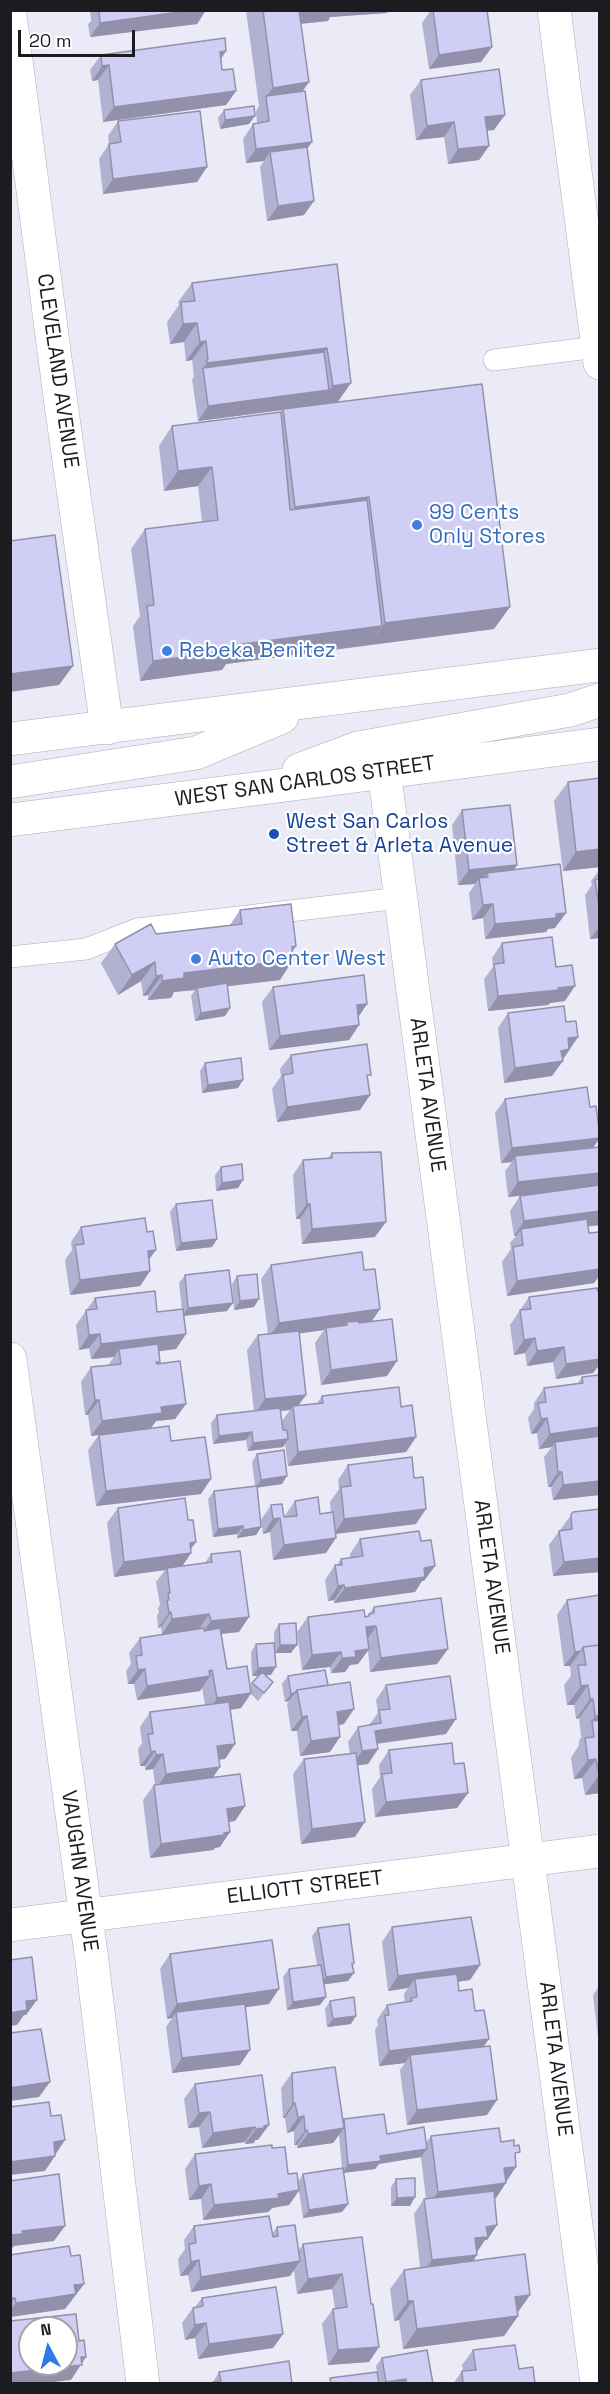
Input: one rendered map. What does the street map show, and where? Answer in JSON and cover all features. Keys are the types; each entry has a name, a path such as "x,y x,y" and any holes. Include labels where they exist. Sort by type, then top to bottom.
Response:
{"street":[{"path":"554,10 598,355"},
{"name":"CLEVELAND AVENUE","path":"10,15 61,404 107,728"},
{"path":"10,739 600,665"},
{"path":"10,782 196,753 322,700"},
{"path":"238,792 358,748 570,710 600,700"},
{"name":"WEST SAN CARLOS STREET","path":"10,820 600,744"},
{"name":"ARLETA AVENUE","path":"384,771 597,2384"},
{"name":"VAUGHN AVENUE","path":"10,1359 85,1915 142,2384"},
{"name":"ELLIOTT STREET","path":"10,1925 600,1851"}],"lane":[{"path":"494,360 598,355"},
{"path":"10,957 87,949 136,929 400,898"}],"building":[{"path":"99,10 194,10 100,23"},
{"path":"263,10 299,10 309,82 273,88"},
{"path":"433,10 487,10 492,47 439,55"},
{"path":"225,38 226,51 220,52 222,70 233,69 236,91 114,107 109,65 102,66 101,55"},
{"path":"499,69 505,115 485,117 489,146 458,149 454,122 427,126 421,80"},
{"path":"305,91 312,142 256,149 253,124 269,121 266,96"},
{"path":"254,106 255,116 225,120 224,110"},
{"path":"200,111 207,167 113,179 109,144 121,142 118,121"},
{"path":"307,147 314,201 278,206 270,152"},
{"path":"337,264 351,383 333,386 327,348 207,363 206,341 200,342 197,323 183,324 181,302 195,301 192,283"},
{"path":"324,352 329,390 208,406 203,368"},
{"name":"99 Cents Only Stores","path":"482,384 510,607 385,623 369,497 295,507 283,409"},
{"path":"281,412 290,510 367,500 382,626 235,645 236,650 153,661 147,606 154,605 145,529 218,520 212,467 178,471 172,426"},
{"path":"55,535 73,666 10,674 10,541"},
{"path":"600,778 600,849 576,852 568,782"},
{"path":"510,805 517,865 469,870 462,810"},
{"path":"560,864 566,913 556,914 556,918 495,924 493,904 483,905 479,878 488,877 487,873"},
{"path":"600,879 600,914 595,880"},
{"path":"291,904 296,946 292,947 293,960 184,973 184,978 162,981 162,975 156,976 155,962 132,975 115,944 151,924 156,934 242,924 240,910"},
{"path":"552,937 556,967 572,965 575,986 558,988 559,990 498,996 494,964 504,963 502,943"},
{"path":"364,975 367,1004 357,1005 359,1025 280,1036 273,987"},
{"path":"227,983 230,1008 201,1013 197,988"},
{"path":"564,1006 566,1022 576,1021 578,1037 568,1038 569,1049 561,1051 563,1061 515,1068 508,1013"},
{"path":"367,1044 371,1075 367,1075 370,1095 287,1107 283,1075 293,1073 291,1055"},
{"path":"241,1058 243,1080 208,1085 205,1063"},
{"path":"587,1087 590,1107 596,1106 600,1138 512,1148 505,1099"},
{"path":"600,1147 600,1173 518,1182 515,1156"},
{"path":"381,1152 386,1222 312,1229 303,1160 332,1158 332,1153"},
{"path":"242,1164 243,1180 222,1183 221,1167"},
{"path":"600,1185 600,1211 524,1221 520,1196"},
{"path":"212,1200 217,1239 181,1243 176,1204"},
{"path":"145,1218 147,1232 153,1231 156,1250 148,1251 150,1271 80,1280 75,1245 84,1244 81,1227"},
{"path":"587,1219 589,1233 599,1232 600,1269 517,1281 513,1247 523,1245 521,1229"},
{"path":"362,1252 364,1270 375,1269 380,1309 279,1323 271,1265"},
{"path":"229,1270 233,1303 188,1308 185,1275"},
{"path":"257,1274 259,1299 240,1301 237,1276"},
{"path":"597,1288 600,1291 600,1359 566,1364 564,1347 537,1351 535,1338 524,1340 520,1310 531,1309 529,1297"},
{"path":"155,1291 157,1312 183,1309 186,1334 101,1344 100,1334 89,1335 86,1310 97,1309 95,1298"},
{"path":"392,1319 397,1361 331,1370 326,1328 347,1325 347,1322"},
{"path":"299,1331 306,1395 265,1399 258,1335"},
{"path":"158,1344 160,1362 156,1362 157,1364 180,1361 186,1404 161,1407 162,1413 102,1421 99,1400 95,1400 91,1367 121,1364 119,1349"},
{"path":"598,1375 600,1380 600,1427 550,1434 547,1418 541,1419 538,1403 546,1402 544,1388 583,1383 582,1377"},
{"path":"399,1387 401,1407 412,1405 416,1437 298,1452 293,1406 323,1403 322,1396"},
{"path":"280,1408 283,1430 287,1430 288,1439 253,1443 252,1432 219,1436 217,1415"},
{"path":"169,1426 171,1441 205,1437 211,1479 106,1491 99,1435"},
{"path":"600,1436 600,1481 563,1485 562,1472 558,1472 555,1442"},
{"path":"284,1450 287,1476 261,1480 257,1454"},
{"path":"412,1457 414,1478 423,1477 426,1509 344,1519 341,1487 351,1486 348,1465"},
{"path":"257,1486 261,1527 243,1530 243,1526 218,1529 214,1491"},
{"path":"318,1497 320,1514 333,1512 336,1538 284,1545 280,1518 273,1519 271,1505 282,1504 284,1517 297,1516 295,1501"},
{"path":"185,1498 188,1520 193,1520 196,1542 190,1543 191,1553 124,1562 118,1508"},
{"path":"600,1509 600,1558 564,1562 559,1531 572,1529 571,1515 573,1512"},
{"path":"419,1531 421,1541 431,1540 435,1566 424,1568 425,1577 345,1588 344,1585 338,1586 335,1565 342,1565 341,1559 363,1556 360,1539"},
{"path":"240,1551 249,1617 211,1621 209,1614 172,1619 167,1600 169,1600 168,1593 170,1593 167,1568 212,1562 211,1554"},
{"path":"600,1595 600,1645 583,1647 581,1651 575,1652 567,1600"},
{"path":"441,1598 448,1649 381,1658 376,1626 366,1627 369,1649 355,1651 356,1657 342,1658 341,1652 312,1655 308,1617 364,1610 365,1617 374,1613 374,1607"},
{"path":"296,1623 297,1645 280,1645 279,1624"},
{"path":"204,1628 204,1631 220,1628 227,1669 247,1666 251,1693 217,1698 212,1670 209,1671 210,1676 147,1686 145,1669 138,1670 136,1656 142,1655 140,1638"},
{"path":"274,1643 276,1667 258,1668 256,1644"},
{"path":"600,1645 600,1716 595,1716 588,1685 581,1686 578,1665 586,1665 583,1647"},
{"path":"325,1670 328,1685 297,1690 291,1694 288,1676"},
{"path":"262,1672 273,1682 264,1693 252,1683"},
{"path":"450,1676 456,1719 375,1731 378,1749 362,1751 358,1727 381,1723 379,1710 390,1709 386,1685"},
{"path":"350,1682 354,1709 337,1712 340,1737 311,1741 307,1716 302,1717 297,1690"},
{"path":"229,1702 235,1744 217,1746 220,1767 166,1774 163,1754 156,1755 155,1751 151,1752 148,1734 153,1734 150,1712"},
{"path":"600,1720 599,1775 596,1759 588,1760 585,1738 594,1737 592,1721"},
{"path":"452,1743 454,1764 464,1763 468,1793 386,1802 382,1774 392,1773 389,1750"},
{"path":"356,1753 365,1822 312,1829 304,1759"},
{"path":"240,1774 245,1806 227,1809 230,1832 224,1835 161,1844 154,1785"},
{"path":"471,1917 480,1965 398,1976 392,1927"},
{"path":"349,1924 354,1973 326,1977 318,1928"},
{"path":"272,1940 279,1989 177,2004 170,1954"},
{"path":"32,1957 37,2000 26,2001 27,2010 10,2013 10,1960"},
{"path":"321,1965 326,1997 293,2002 289,1969"},
{"path":"457,1974 459,1991 472,1989 475,2011 484,2010 489,2039 389,2051 385,2015 389,2015 387,2005 412,2001 411,1998 417,1997 415,1979"},
{"path":"354,1997 356,2016 333,2019 330,2001"},
{"path":"245,2004 250,2050 182,2058 176,2012"},
{"path":"41,2029 50,2082 10,2088 10,2033"},
{"path":"490,2046 497,2100 417,2110 410,2055"},
{"path":"335,2067 344,2128 308,2134 307,2130 305,2131 304,2116 298,2118 295,2103 293,2103 292,2073"},
{"path":"262,2075 269,2125 264,2128 256,2129 255,2127 213,2133 210,2112 199,2113 195,2084"},
{"path":"49,2102 51,2116 61,2115 65,2140 54,2142 55,2156 10,2162 10,2107"},
{"path":"384,2114 387,2134 424,2127 427,2149 380,2156 381,2161 348,2165 344,2119"},
{"path":"499,2128 501,2142 514,2140 514,2146 519,2145 520,2152 515,2153 516,2167 504,2168 506,2183 438,2192 431,2136"},
{"path":"272,2145 272,2148 285,2147 288,2174 297,2173 299,2190 278,2194 279,2198 214,2205 211,2184 199,2186 195,2154"},
{"path":"343,2168 348,2204 309,2210 303,2174"},
{"path":"59,2174 65,2226 22,2231 23,2234 10,2235 10,2181"},
{"path":"415,2178 415,2197 397,2198 396,2179"},
{"path":"494,2191 497,2225 486,2227 488,2237 475,2238 477,2255 432,2260 424,2199"},
{"path":"269,2216 273,2237 278,2236 277,2227 295,2225 300,2261 201,2277 199,2260 191,2262 189,2244 196,2243 194,2226"},
{"path":"362,2237 379,2347 338,2350 333,2309 347,2307 342,2274 308,2279 303,2244"},
{"path":"69,2246 71,2256 80,2255 84,2284 74,2285 76,2294 16,2303 15,2298 10,2298 10,2255"},
{"path":"525,2254 530,2295 515,2297 518,2316 417,2329 413,2301 408,2301 404,2270"},
{"path":"276,2287 283,2334 209,2344 206,2323 195,2325 193,2308 203,2306 202,2298"},
{"path":"18,2320 18,2372 10,2373 10,2321"},
{"path":"78,2332 79,2341 84,2340 86,2357 81,2357 82,2365 78,2365"},
{"path":"515,2345 519,2369 533,2367 535,2384 463,2384 462,2371 476,2370 473,2350"},
{"path":"427,2350 433,2384 407,2384 406,2379 386,2382 382,2358"},
{"path":"289,2361 292,2384 214,2384 213,2382 221,2381 219,2372"},
{"path":"377,2372 379,2384 331,2384 330,2378"}],"place":[{"name":"99 Cents Only Stores","path":"417,525"},
{"name":"Rebeka Benitez","path":"167,651"},
{"name":"West San Carlos Street & Arleta Avenue","path":"274,834"},
{"name":"Auto Center West","path":"196,959"}]}
